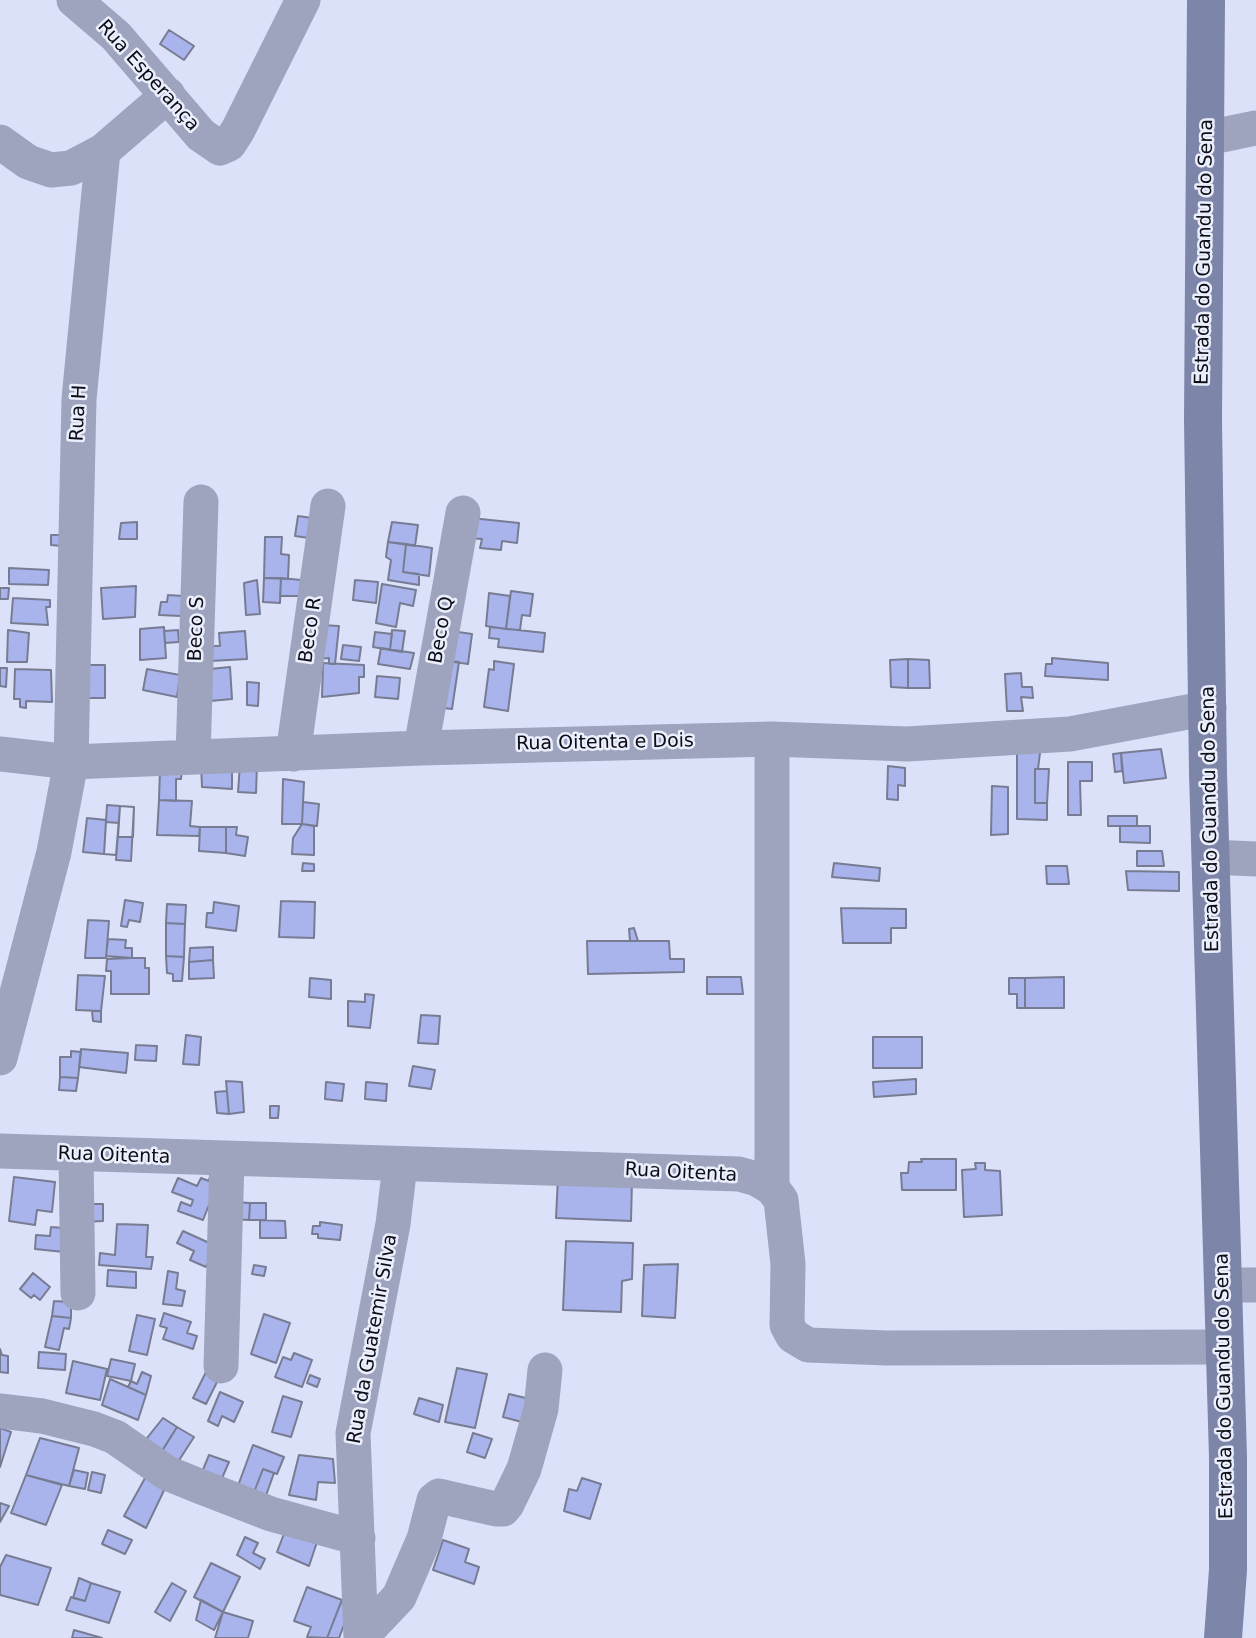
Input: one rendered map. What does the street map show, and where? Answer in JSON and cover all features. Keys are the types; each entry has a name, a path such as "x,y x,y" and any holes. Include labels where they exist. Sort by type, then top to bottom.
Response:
{"main road":[{"name":"Estrada do Guandu do Sena","path":"1206,0 1203,419 1210,857 1239,1285 1224,1347 1228,1545 1223,1638"}],"street":[{"name":"Rua Esperança","path":"74,0 116,36 212,144 220,148 229,144 303,0"},
{"path":"0,142 40,168 71,168 103,151 168,95"},
{"path":"1207,138 1256,128"},
{"name":"Rua H","path":"0,1058 11,971 54,852 71,762 79,399 103,151"},
{"name":"Beco S","path":"193,756 201,502"},
{"name":"Beco R","path":"293,754 328,506"},
{"name":"Beco Q","path":"421,748 463,513"},
{"name":"Rua Oitenta e Dois","path":"0,754 71,762 421,748 772,739 908,744 1070,733 1209,708"},
{"path":"772,739 772,1188 780,1200 785,1217 787,1325 793,1336 808,1345 887,1348 1224,1347"},
{"path":"1210,857 1256,859"},
{"name":"Rua Oitenta","path":"0,1151 739,1174 757,1179 772,1188"},
{"path":"76,1155 78,1293"},
{"path":"221,1366 226,1276 227,1160"},
{"name":"Rua da Guatemir Silva","path":"361,1638 353,1433 393,1224 400,1165"},
{"path":"361,1638 400,1597 424,1539 435,1500 439,1496 496,1509 503,1509 507,1504 524,1469 541,1409 545,1370"},
{"path":"0,1411 70,1422 115,1437 167,1473 271,1514 358,1538"}],"building":[{"path":"169,30 194,46 184,60 160,44"},
{"path":"298,516 319,519 316,539 295,536"},
{"path":"471,518 519,523 517,543 502,541 501,550 480,548 482,539 468,538"},
{"path":"137,522 137,539 119,539 121,523"},
{"path":"392,522 418,525 415,546 388,542"},
{"path":"51,535 62,535 62,546 51,545"},
{"path":"265,537 282,537 281,554 289,555 288,579 264,578"},
{"path":"388,542 406,544 403,572 419,574 419,585 388,580 391,560 386,557"},
{"path":"406,544 432,548 429,576 403,572"},
{"path":"9,568 49,570 48,585 9,584"},
{"path":"264,578 281,578 280,603 263,602"},
{"path":"281,578 301,580 300,596 280,596"},
{"path":"257,580 260,614 246,615 244,583"},
{"path":"355,580 378,582 376,603 353,600"},
{"path":"382,584 416,590 413,606 400,603 396,627 376,623"},
{"path":"136,586 135,617 103,619 101,588"},
{"path":"0,588 9,588 8,599 0,599"},
{"path":"511,591 533,594 530,616 522,615 520,630 506,629"},
{"path":"489,593 510,596 506,629 486,626"},
{"path":"168,595 183,596 181,616 159,615 161,602 167,602"},
{"path":"13,598 50,600 50,607 46,607 48,625 11,623"},
{"path":"321,625 339,626 335,664 329,664 329,658 318,659"},
{"path":"164,627 166,658 140,660 140,629"},
{"path":"490,627 545,633 543,652 498,647 499,639 489,638"},
{"path":"8,630 29,633 27,662 7,662"},
{"path":"178,630 179,642 165,643 164,631"},
{"path":"392,630 405,631 402,652 390,650"},
{"path":"245,631 247,659 210,661 210,646 220,646 219,633"},
{"path":"451,631 472,634 468,664 447,661"},
{"path":"375,632 392,634 390,650 373,647"},
{"path":"343,645 361,647 359,661 341,659"},
{"path":"381,648 414,653 410,669 378,664"},
{"path":"1052,658 1108,663 1108,680 1045,676 1046,664 1052,664"},
{"path":"908,659 908,688 891,687 890,660"},
{"path":"908,659 929,660 930,688 908,688"},
{"path":"450,661 459,662 452,709 436,707"},
{"path":"494,661 514,664 508,711 484,707 489,669 494,670"},
{"path":"323,663 364,665 364,677 359,677 359,693 322,697"},
{"path":"87,665 105,665 105,698 87,698"},
{"path":"230,667 232,699 210,701 210,669"},
{"path":"0,668 7,668 6,687 0,686"},
{"path":"15,669 51,670 52,702 26,701 26,708 20,707 20,699 14,699"},
{"path":"147,669 180,675 177,697 143,690"},
{"path":"1021,673 1022,687 1032,687 1033,698 1021,697 1023,711 1007,711 1005,674"},
{"path":"377,676 400,678 398,699 375,697"},
{"path":"247,682 259,683 258,706 247,705"},
{"path":"1041,745 1038,769 1035,769 1035,803 1047,803 1047,820 1017,819 1017,748"},
{"path":"1161,749 1166,778 1124,783 1121,753"},
{"path":"1121,753 1122,771 1115,772 1113,754"},
{"path":"1068,762 1092,762 1092,781 1080,781 1081,815 1068,815"},
{"path":"201,764 232,766 232,789 202,787"},
{"path":"240,765 257,765 256,793 238,792"},
{"path":"888,766 905,768 905,786 898,785 898,800 887,799"},
{"path":"1035,769 1049,769 1047,803 1035,803"},
{"path":"160,770 182,770 181,779 176,779 176,801 159,800"},
{"path":"283,779 304,782 302,824 282,824"},
{"path":"992,786 1008,787 1008,834 991,835"},
{"path":"159,800 192,801 190,826 200,827 199,836 157,835"},
{"path":"303,802 319,804 317,826 302,824"},
{"path":"107,805 120,806 116,855 104,854"},
{"path":"120,806 134,807 133,837 118,837"},
{"path":"120,806 134,807 131,861 116,860"},
{"path":"1108,816 1137,816 1137,826 1108,826"},
{"path":"87,818 106,820 104,854 83,852"},
{"path":"106,822 119,823 116,855 104,854"},
{"path":"302,824 314,826 314,855 292,854 293,838"},
{"path":"1120,826 1150,826 1150,843 1120,842"},
{"path":"200,827 226,827 226,853 199,851"},
{"path":"226,827 237,827 236,835 248,837 245,856 226,853"},
{"path":"1137,851 1162,851 1164,866 1137,866"},
{"path":"303,863 314,864 314,871 302,871"},
{"path":"834,863 880,868 879,881 832,877"},
{"path":"1046,866 1067,866 1069,884 1047,884"},
{"path":"1126,871 1179,872 1179,891 1128,890"},
{"path":"125,900 143,903 140,922 129,920 127,927 121,926"},
{"path":"281,901 315,902 314,938 279,937"},
{"path":"214,902 239,906 236,931 206,927 207,913 213,913"},
{"path":"167,904 186,905 185,924 166,923"},
{"path":"841,908 906,909 906,928 891,928 891,943 843,943"},
{"path":"88,920 109,921 106,958 85,958"},
{"path":"166,923 185,924 184,957 166,956"},
{"path":"634,928 638,941 630,941 629,929"},
{"path":"108,939 126,940 125,948 132,948 132,958 106,956"},
{"path":"587,941 669,941 670,959 684,959 684,972 588,974"},
{"path":"213,947 213,960 189,962 190,948"},
{"path":"166,956 184,957 182,981 173,981 173,974 167,973"},
{"path":"145,958 145,968 149,968 149,994 111,994 111,971 106,971 107,959"},
{"path":"213,960 214,978 189,979 189,962"},
{"path":"78,975 105,976 101,1011 76,1010"},
{"path":"707,977 741,977 743,994 707,994"},
{"path":"1064,977 1064,1008 1025,1008 1025,978"},
{"path":"310,978 331,980 331,999 309,997"},
{"path":"1009,978 1025,978 1025,1008 1017,1008 1017,994 1009,994"},
{"path":"365,994 374,995 370,1028 348,1026 348,1001 365,1002"},
{"path":"92,1011 101,1011 101,1022 93,1021"},
{"path":"421,1015 440,1016 438,1044 418,1043"},
{"path":"186,1035 201,1037 199,1065 183,1064"},
{"path":"873,1037 922,1037 922,1068 873,1068"},
{"path":"136,1045 157,1046 156,1061 135,1060"},
{"path":"81,1049 128,1053 126,1073 79,1067"},
{"path":"71,1051 81,1052 78,1078 60,1077 60,1057 71,1057"},
{"path":"413,1066 435,1070 431,1089 409,1086"},
{"path":"60,1077 78,1078 76,1091 59,1090"},
{"path":"916,1079 916,1094 874,1097 873,1082"},
{"path":"226,1081 242,1082 244,1112 229,1114"},
{"path":"326,1082 344,1084 342,1101 325,1099"},
{"path":"366,1082 387,1084 386,1101 365,1099"},
{"path":"227,1091 229,1114 217,1113 215,1092"},
{"path":"270,1106 279,1106 278,1118 270,1118"},
{"path":"921,1159 956,1159 956,1190 902,1190 901,1173 908,1173 909,1162 922,1162"},
{"path":"975,1163 985,1163 985,1170 1000,1171 1002,1215 964,1217 962,1170 976,1169"},
{"path":"210,1176 219,1180 203,1220 178,1211 181,1202 191,1206 193,1200 172,1192 178,1178 197,1186 201,1178 209,1181"},
{"path":"14,1177 55,1182 52,1212 37,1210 35,1225 9,1221"},
{"path":"558,1177 632,1180 631,1221 556,1218"},
{"path":"235,1202 250,1203 249,1220 234,1219"},
{"path":"250,1203 266,1203 266,1220 249,1220"},
{"path":"85,1204 103,1204 103,1221 84,1222"},
{"path":"260,1220 285,1221 286,1238 260,1238"},
{"path":"320,1222 342,1225 340,1240 318,1238 318,1234 312,1234 313,1226 320,1226"},
{"path":"117,1224 148,1225 146,1257 153,1257 151,1269 99,1265 100,1253 115,1255"},
{"path":"51,1227 63,1228 64,1252 35,1249 36,1235 50,1236"},
{"path":"183,1231 216,1246 206,1267 190,1260 194,1251 177,1243"},
{"path":"566,1241 633,1243 632,1279 622,1281 621,1312 563,1310"},
{"path":"678,1264 675,1318 642,1316 644,1265"},
{"path":"254,1265 266,1267 264,1276 252,1274"},
{"path":"108,1270 136,1272 136,1288 107,1286"},
{"path":"168,1271 178,1273 176,1289 185,1291 182,1306 163,1304"},
{"path":"33,1273 50,1287 40,1300 34,1295 31,1298 20,1289"},
{"path":"54,1301 71,1302 71,1318 52,1316"},
{"path":"164,1313 191,1322 187,1333 197,1336 193,1349 163,1339 167,1328 160,1326"},
{"path":"264,1314 290,1323 276,1363 251,1354"},
{"path":"137,1315 155,1319 147,1355 129,1351"},
{"path":"52,1316 71,1318 69,1329 64,1328 59,1350 45,1347"},
{"path":"0,1349 2,1355 8,1356 8,1373 0,1372"},
{"path":"39,1352 66,1354 65,1370 38,1368"},
{"path":"294,1353 312,1360 302,1387 275,1377 283,1357 291,1360"},
{"path":"111,1359 135,1364 131,1381 107,1376"},
{"path":"73,1361 107,1369 100,1400 66,1393"},
{"path":"457,1368 487,1374 475,1428 445,1422"},
{"path":"207,1370 220,1376 206,1404 193,1398"},
{"path":"142,1372 151,1376 146,1395 128,1387 131,1381 137,1384"},
{"path":"310,1375 320,1379 317,1387 307,1383"},
{"path":"110,1379 146,1395 138,1420 102,1405"},
{"path":"220,1392 243,1402 234,1422 222,1416 218,1426 208,1421"},
{"path":"509,1394 538,1401 533,1425 503,1417"},
{"path":"283,1396 302,1402 291,1437 272,1432"},
{"path":"419,1398 443,1405 439,1422 414,1414"},
{"path":"163,1418 177,1427 156,1461 143,1443"},
{"path":"177,1427 194,1437 176,1465 160,1454"},
{"path":"0,1428 11,1432 0,1467"},
{"path":"473,1433 492,1439 485,1458 467,1452"},
{"path":"40,1438 79,1448 69,1486 26,1475"},
{"path":"253,1445 284,1457 277,1474 263,1469 251,1500 235,1494"},
{"path":"209,1455 229,1462 219,1485 200,1477"},
{"path":"299,1455 333,1459 335,1483 318,1482 316,1500 289,1495"},
{"path":"263,1469 274,1473 263,1504 251,1500"},
{"path":"74,1470 88,1473 85,1489 69,1486"},
{"path":"149,1471 168,1482 146,1528 124,1516"},
{"path":"92,1472 105,1475 101,1493 88,1490"},
{"path":"26,1475 62,1485 46,1525 11,1513"},
{"path":"582,1478 601,1484 590,1519 564,1511 569,1489 577,1491"},
{"path":"0,1503 9,1506 0,1522"},
{"path":"287,1526 319,1536 309,1566 277,1552"},
{"path":"108,1530 132,1540 125,1554 102,1544"},
{"path":"245,1537 258,1543 253,1553 265,1559 260,1569 237,1555"},
{"path":"443,1540 469,1549 465,1562 479,1567 474,1584 433,1570"},
{"path":"6,1555 51,1568 38,1605 0,1595 0,1567"},
{"path":"211,1563 240,1577 223,1612 194,1597"},
{"path":"79,1578 91,1583 85,1601 73,1598"},
{"path":"91,1583 120,1592 109,1623 66,1610 71,1597 85,1601"},
{"path":"172,1583 186,1591 170,1621 155,1612"},
{"path":"307,1587 342,1600 327,1638 307,1637 311,1627 294,1621"},
{"path":"201,1600 223,1612 214,1630 196,1620"},
{"path":"341,1602 351,1606 339,1638 327,1638"},
{"path":"223,1612 253,1621 248,1638 215,1638"},
{"path":"74,1630 102,1638 72,1638"}]}
